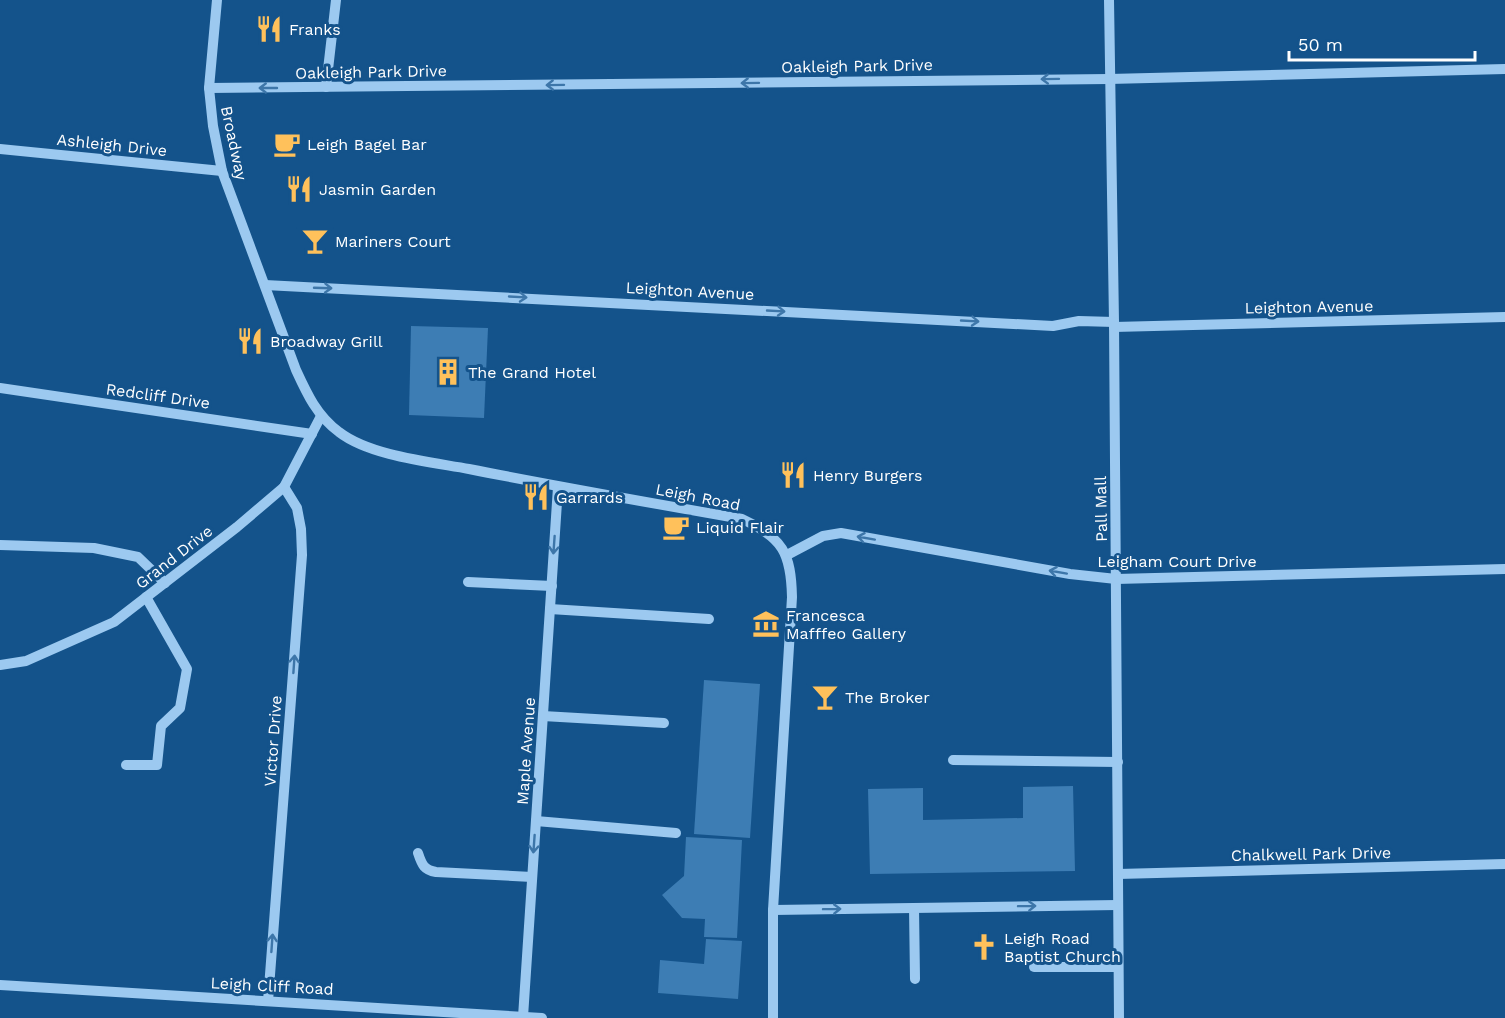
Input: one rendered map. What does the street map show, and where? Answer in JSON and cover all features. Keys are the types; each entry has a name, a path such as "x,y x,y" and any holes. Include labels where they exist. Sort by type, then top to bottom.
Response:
{"street":[{"name":"Broadway","path":"217,0 209,88 213,126 222,171 265,285"},
{"path":"326,87 336,0"},
{"name":"Pall Mall","path":"1108,0 1114,324 1119,1018"},
{"name":"Oakleigh Park Drive","path":"209,88 1109,79 1505,69"},
{"name":"Ashleigh Drive","path":"0,149 222,171"},
{"name":"Leighton Avenue","path":"265,285 1053,326 1079,321 1114,324 1505,317"},
{"name":"Leigh Road","path":"265,285 308,395 321,416 340,434 372,450 558,487 742,519 763,529 787,555"},
{"name":"Redcliff Drive","path":"0,388 312,434"},
{"name":"Grand Drive","path":"0,665 26,661 114,622 165,583 284,487 321,416"},
{"name":"Victor Drive","path":"268,1001 302,555 297,508 284,487"},
{"name":"Maple Avenue","path":"523,1017 558,487"},
{"name":"Leigham Court Drive","path":"787,555 823,536 841,533 1070,574 1116,579 1505,569"},
{"path":"0,545 94,548 138,557 165,583"},
{"path":"773,1018 773,910 792,597 792,573 787,555"},
{"path":"468,582 552,586"},
{"path":"126,765 157,765 161,726 180,708 187,669 146,597"},
{"path":"550,609 709,619"},
{"path":"543,716 664,723"},
{"path":"953,760 1118,762"},
{"path":"536,821 676,833"},
{"path":"418,853 423,866 427,870 436,872 532,877"},
{"name":"Chalkwell Park Drive","path":"1118,874 1505,864"},
{"path":"773,910 1118,905"},
{"path":"914,908 915,979"},
{"path":"1034,967 1118,967"},
{"name":"Leigh Cliff Road","path":"0,985 542,1018"}],"building":[{"name":"The Grand Hotel","path":"411,326 488,328 484,418 409,415"},
{"path":"704,680 760,684 750,838 694,834"},
{"path":"1073,786 1075,871 870,874 868,789 923,788 923,820 1023,818 1023,787"},
{"path":"686,837 742,840 737,938 704,937 705,919 682,918 662,895 684,876"},
{"path":"706,939 742,941 738,999 658,993 660,960 704,964"}],"place":[{"name":"Franks","path":"269,29"},
{"name":"Leigh Bagel Bar","path":"287,144"},
{"name":"Jasmin Garden","path":"299,189"},
{"name":"Mariners Court","path":"315,241"},
{"name":"Broadway Grill","path":"250,341"},
{"name":"The Grand Hotel","path":"448,372"},
{"name":"Henry Burgers","path":"793,475"},
{"name":"Garrards","path":"536,497"},
{"name":"Liquid Flair","path":"676,527"},
{"name":"Francesca Mafffeo Gallery","path":"766,624"},
{"name":"The Broker","path":"825,697"},
{"name":"Leigh Road Baptist Church","path":"984,947"}]}
